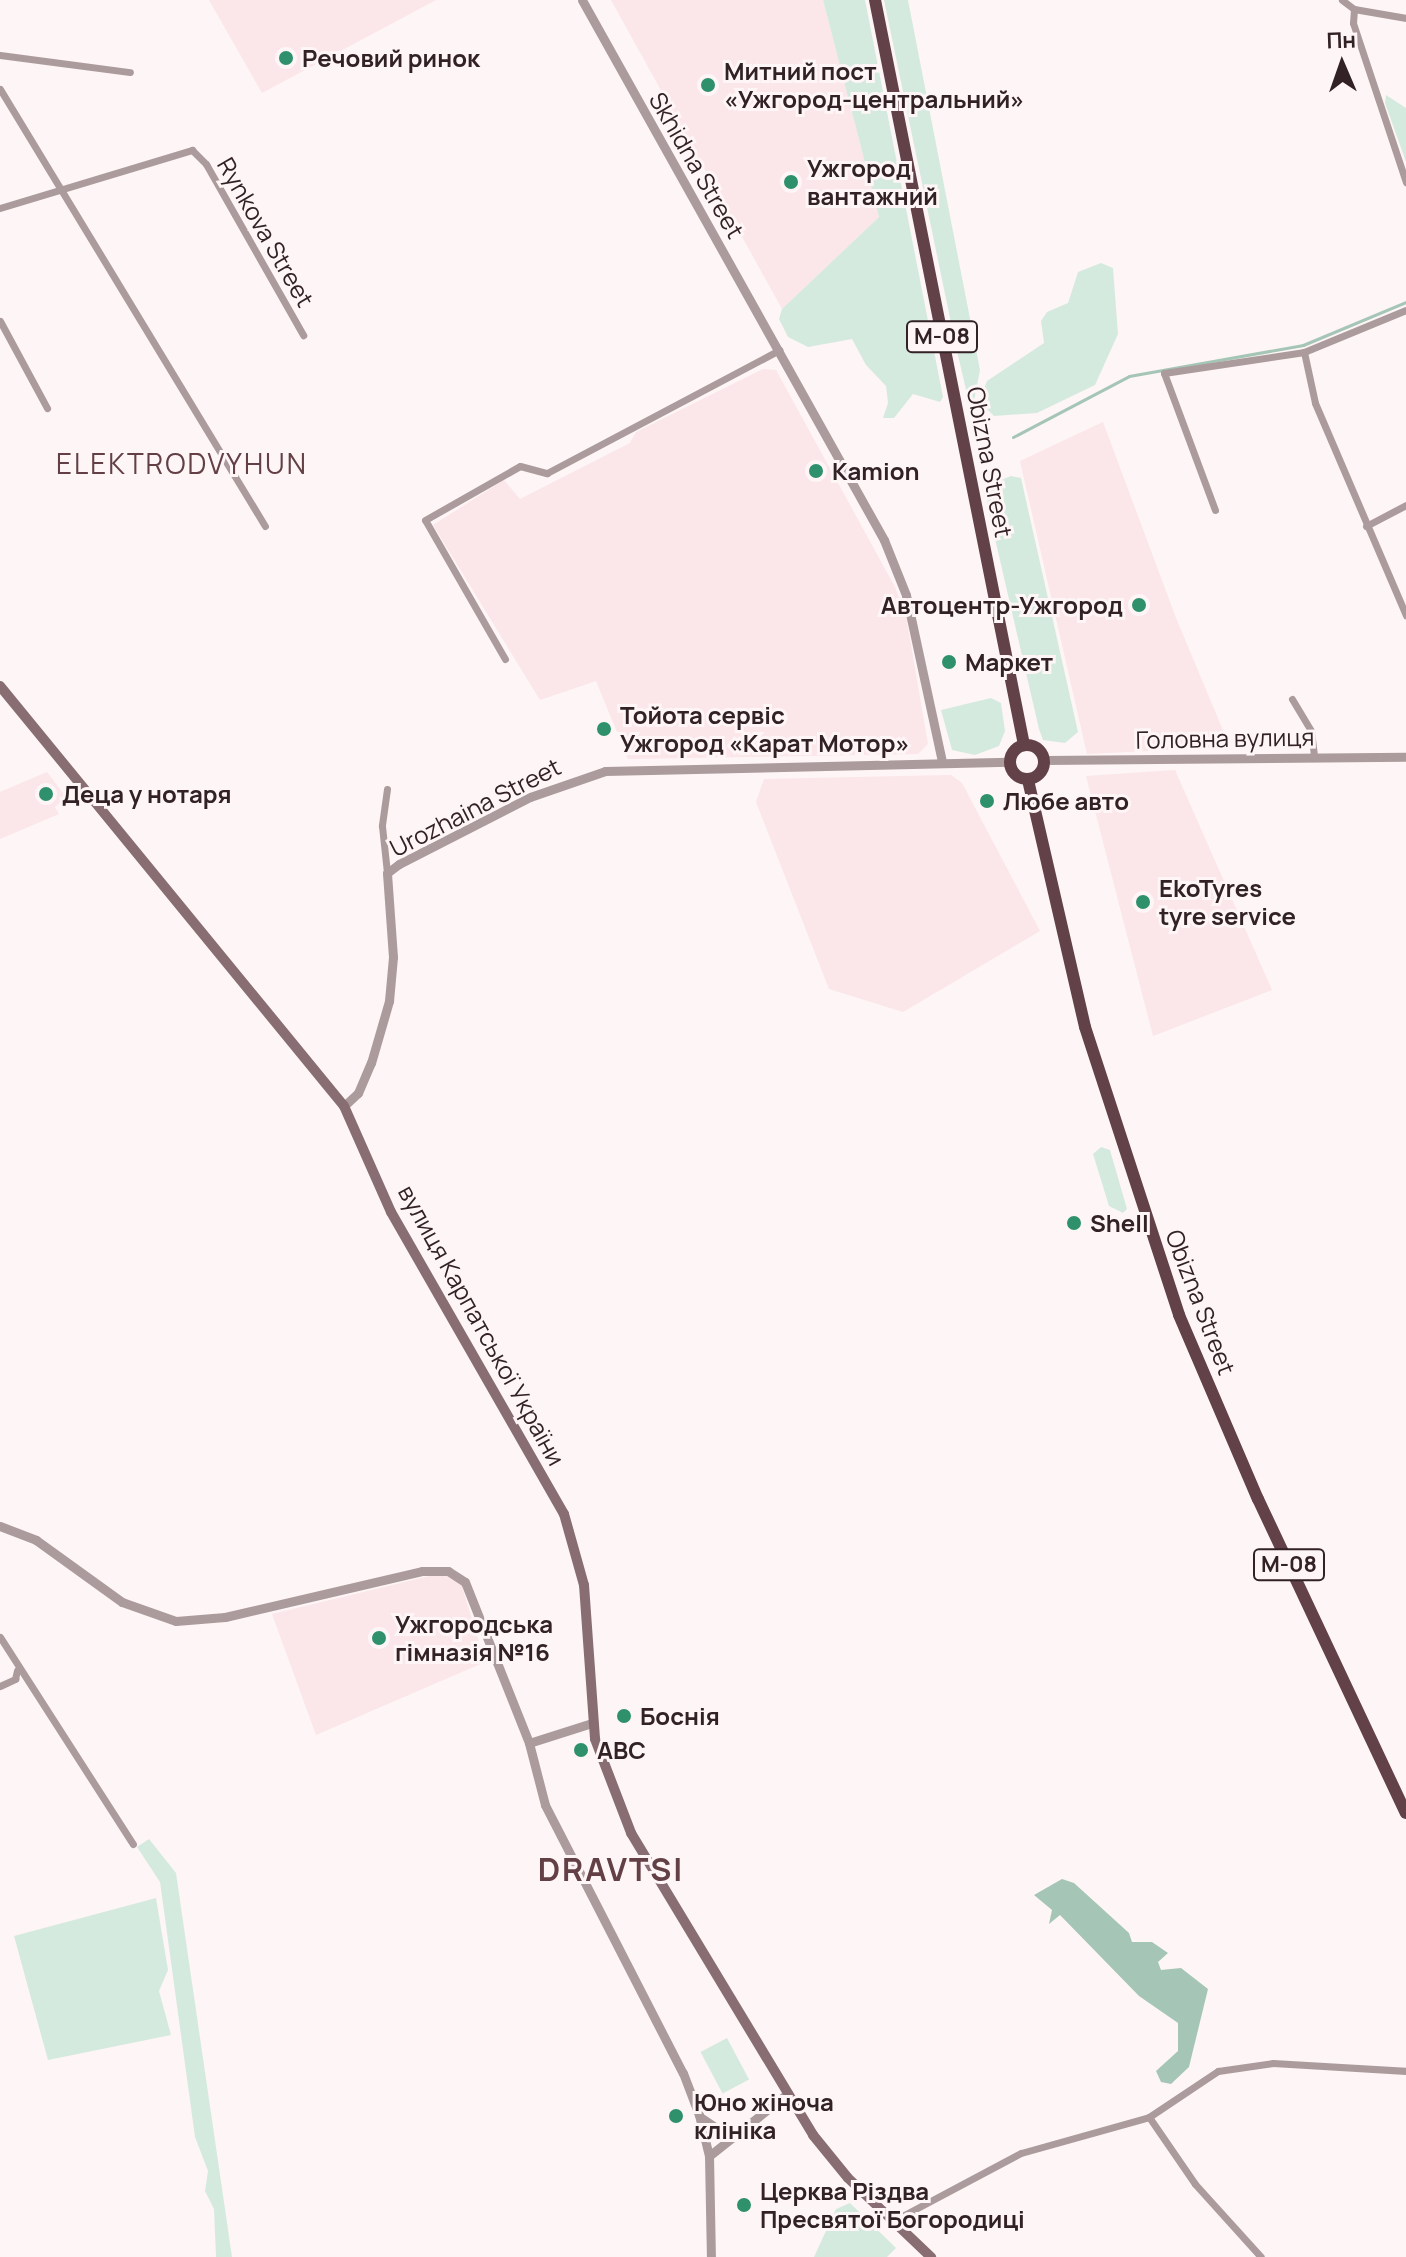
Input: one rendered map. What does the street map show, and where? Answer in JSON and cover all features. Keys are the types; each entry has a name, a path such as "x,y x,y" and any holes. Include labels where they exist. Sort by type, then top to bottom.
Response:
{"highway":[{"name":"Obizna Street","path":"875,0 1024,745"},
{"path":"1024,745 1035,747 1044,760 1038,776 1028,780 1012,773 1009,762 1024,745"},
{"name":"Obizna Street","path":"1028,780 1085,1027 1179,1315 1258,1499 1406,1813"}],"main road":[{"name":"вулиця Карпатської України","path":"0,686 56,760 337,1094 391,1212 564,1514 584,1585 592,1723 601,1764 631,1833 787,2094 824,2150 891,2222 931,2257"}],"street":[{"name":"Skhidna Street","path":"582,0 884,540 906,595 942,762"},
{"path":"1342,0 1354,9 1406,18"},
{"path":"1354,9 1353,23 1406,182"},
{"path":"0,55 130,72"},
{"path":"0,89 265,526"},
{"name":"Rynkova Street","path":"59,190 192,150 206,164 303,335"},
{"path":"0,208 59,190"},
{"path":"1215,510 1164,373 1304,352 1406,310"},
{"path":"0,321 47,408"},
{"path":"505,659 425,520 520,466 547,473 779,350"},
{"path":"1304,352 1315,403 1406,615"},
{"path":"1366,526 1406,505"},
{"path":"1292,699 1311,731 1314,756"},
{"name":"Головна вулиця","path":"1044,760 1406,757"},
{"path":"942,762 1009,762"},
{"name":"Urozhaina Street","path":"387,873 516,804 580,776 627,770 942,762"},
{"name":"Urozhaina Street","path":"344,1106 358,1093 367,1073 389,1001 393,957 382,826 387,789"},
{"path":"0,1526 36,1540 122,1602 176,1621 225,1617 422,1571 448,1571 472,1594 529,1743 545,1805 683,2073 699,2115 709,2156 711,2257"},
{"path":"0,1637 17,1670 38,1692 133,1844"},
{"path":"0,1686 15,1679 17,1670"},
{"path":"529,1743 592,1723"},
{"path":"891,2222 1021,2153 1149,2117 1198,2081 1233,2067 1323,2064 1406,2071"},
{"path":"709,2156 787,2094"},
{"path":"699,2115 722,2132 743,2131"},
{"path":"1149,2117 1195,2184 1261,2257"}],"shaded area":[{"name":"Речовий ринок","path":"209,0 436,0 262,93"},
{"name":"Ужгород вантажний","path":"611,0 823,0 879,217 782,309"},
{"path":"823,0 865,0 943,397 940,402 913,394 894,418 883,418 888,403 886,386 866,365 852,339 808,347 788,337 779,319 782,309 879,217"},
{"path":"884,0 908,0 980,370 974,401 968,398 956,347"},
{"path":"1386,95 1406,108 1406,162 1385,103"},
{"path":"1101,263 1113,268 1118,334 1095,385 1037,413 994,416 979,401 987,381 1044,343 1041,321 1047,312 1068,303 1078,272"},
{"path":"763,369 776,370 895,587 906,616 928,744 918,754 628,759 596,681 540,700 433,525 504,480 520,499 630,443 636,432"},
{"path":"1103,422 1176,618 1230,747 1087,754 1020,461"},
{"path":"1011,476 1021,478 1078,732 1065,743 1043,740 1039,729 987,504 991,484"},
{"path":"991,698 1001,703 1005,731 999,746 975,755 952,750 941,710"},
{"path":"1175,770 1272,990 1153,1036 1086,776"},
{"path":"47,772 66,797 55,807 59,814 0,839 0,792"},
{"path":"951,775 962,783 1040,931 903,1012 829,989 756,802 764,779"},
{"path":"1101,1147 1110,1150 1127,1209 1123,1213 1109,1206 1093,1154"},
{"name":"Ужгородська гімназія №16","path":"442,1573 460,1580 485,1662 316,1735 272,1614"},
{"path":"149,1839 176,1873 232,2257 216,2257 214,2209 205,2191 208,2171 195,2137 160,1882 137,1847"},
{"path":"1062,1879 1074,1883 1129,1933 1132,1942 1152,1942 1168,1953 1158,1962 1161,1970 1181,1968 1208,1989 1189,2067 1171,2084 1161,2082 1156,2071 1178,2051 1178,2023 1139,1996 1060,1915 1049,1924 1052,1910 1034,1895"},
{"path":"156,1898 168,1970 159,1991 171,2035 48,2060 14,1936"},
{"path":"727,2038 749,2079 723,2094 701,2052"},
{"path":"850,2203 896,2248 887,2257 814,2257 836,2209"}],"waterway":[{"path":"1013,437 1129,376 1303,345 1406,302"}],"place":[{"name":"Речовий ринок","path":"286,58"},
{"name":"Митний пост «Ужгород-центральний»","path":"708,85"},
{"name":"Ужгород вантажний","path":"791,182"},
{"name":"Kamion","path":"816,471"},
{"name":"Автоцентр-Ужгород","path":"1139,605"},
{"name":"Маркет","path":"949,662"},
{"name":"Тойота сервіс Ужгород «Карат Мотор»","path":"604,729"},
{"name":"Деца у нотаря","path":"46,794"},
{"name":"Любе авто","path":"987,801"},
{"name":"EkoTyres tyre service","path":"1143,902"},
{"name":"Shell","path":"1074,1223"},
{"name":"Ужгородська гімназія №16","path":"379,1638"},
{"name":"Боснія","path":"624,1716"},
{"name":"ABC","path":"581,1750"},
{"name":"Юно жіноча клініка","path":"676,2116"},
{"name":"Церква Різдва Пресвятої Богородиці","path":"744,2205"}],"district":[{"name":"ELEKTRODVYHUN","path":"182,463"},
{"name":"DRAVTSI","path":"611,1869"}]}
